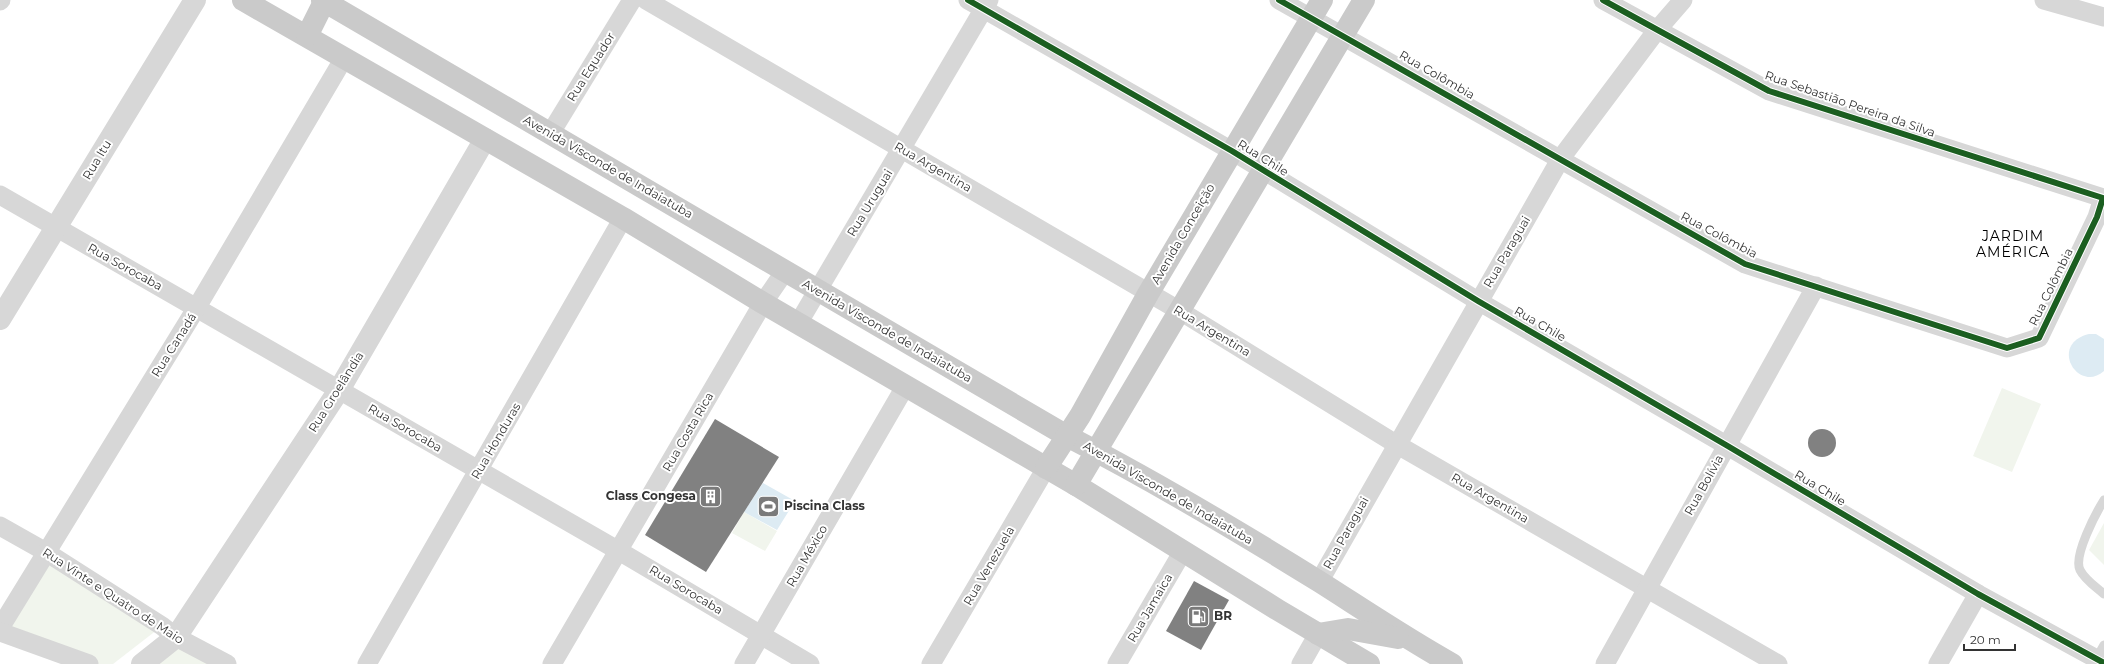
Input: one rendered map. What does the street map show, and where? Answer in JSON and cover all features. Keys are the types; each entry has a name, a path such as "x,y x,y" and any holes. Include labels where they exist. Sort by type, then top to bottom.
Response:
{"main road":[{"path":"243,0 623,218 763,303 799,322 1076,485 1369,664"},
{"path":"307,36 324,0"},
{"name":"Avenida Visconde de Indaiatuba","path":"324,0 1067,436 1124,465 1319,582 1410,641 1452,664"},
{"path":"1076,485 1097,452 1262,170 1364,0"},
{"name":"Avenida Conceição","path":"1046,468 1067,436 1148,294 1317,9"},
{"path":"1318,634 1348,629 1410,641"}],"street":[{"name":"Rua Itu","path":"0,319 195,0"},
{"name":"Rua Equador","path":"550,134 632,0"},
{"name":"Rua Argentina","path":"646,0 1148,294 1180,311 1396,444 1778,664"},
{"name":"Rua Colômbia","path":"1280,0 1317,9 1343,35 1745,264 2007,348 2039,338 2097,217 2103,198"},
{"name":"Rua Sebastião Pereira da Silva","path":"1603,0 1769,91 2103,198"},
{"name":"Rua Paraguai","path":"1319,582 1396,444 1561,158 1656,30 1683,0"},
{"path":"2044,0 2104,17"},
{"name":"Rua Uruguai","path":"799,322 902,149 980,3"},
{"name":"Rua Chile","path":"980,3 1232,151 1478,301 1978,594 2101,656"},
{"name":"Rua Canadá","path":"0,628 197,307 344,58"},
{"name":"Rua Groelândia","path":"142,664 176,637 339,390 485,139"},
{"name":"Rua Sorocaba","path":"0,194 56,228 197,307 620,551 810,664"},
{"name":"Rua Honduras","path":"367,664 623,218"},
{"name":"Rua Costa Rica","path":"552,664 620,551 763,303 784,271"},
{"name":"Rua Bolívia","path":"1605,664 1816,286"},
{"name":"Rua México","path":"744,664 906,385"},
{"name":"Rua Venezuela","path":"931,664 1046,468"},
{"name":"Rua Vinte e Quatro de Maio","path":"0,526 46,552 162,626 176,637 227,664"},
{"name":"Rua Jamaica","path":"1117,664 1183,551"},
{"path":"1938,664 1978,594"},
{"path":"0,632 89,664"},
{"path":"1301,664 1318,634"}],"lane":[{"path":"2104,500 2095,515 2079,557 2079,568 2085,578 2104,594"}],"shaded area":[{"path":"2089,334 2096,334 2104,339 2104,371 2094,376 2085,376 2077,372 2071,365 2069,356 2070,347 2077,339"},
{"path":"2002,388 2041,404 2012,472 1973,456"},
{"name":"Piscina Class","path":"763,483 795,501 777,530 744,512"},
{"path":"744,512 777,531 765,551 732,533"},
{"path":"2104,523 2104,565 2089,550"},
{"path":"46,552 162,626 113,664 89,664 0,632"},
{"path":"176,637 225,664 143,664"}],"building":[{"name":"Class Congesa","path":"715,419 779,457 706,572 645,535"},
{"path":"1822,429 1832,433 1836,443 1832,453 1822,457 1812,453 1808,443 1812,433"},
{"name":"BR","path":"1194,581 1229,600 1201,650 1166,631"}],"cycle path":[{"path":"968,0 1232,151 1478,301 1978,594 2104,663"},
{"path":"1279,0 1745,264 2007,348 2039,338 2097,217 2103,198 1769,91 1603,0"}],"place":[{"name":"Class Congesa","path":"711,496"},
{"name":"Piscina Class","path":"769,506"},
{"name":"BR","path":"1198,616"}],"district":[{"name":"JARDIM AMÉRICA","path":"2013,244"}]}
